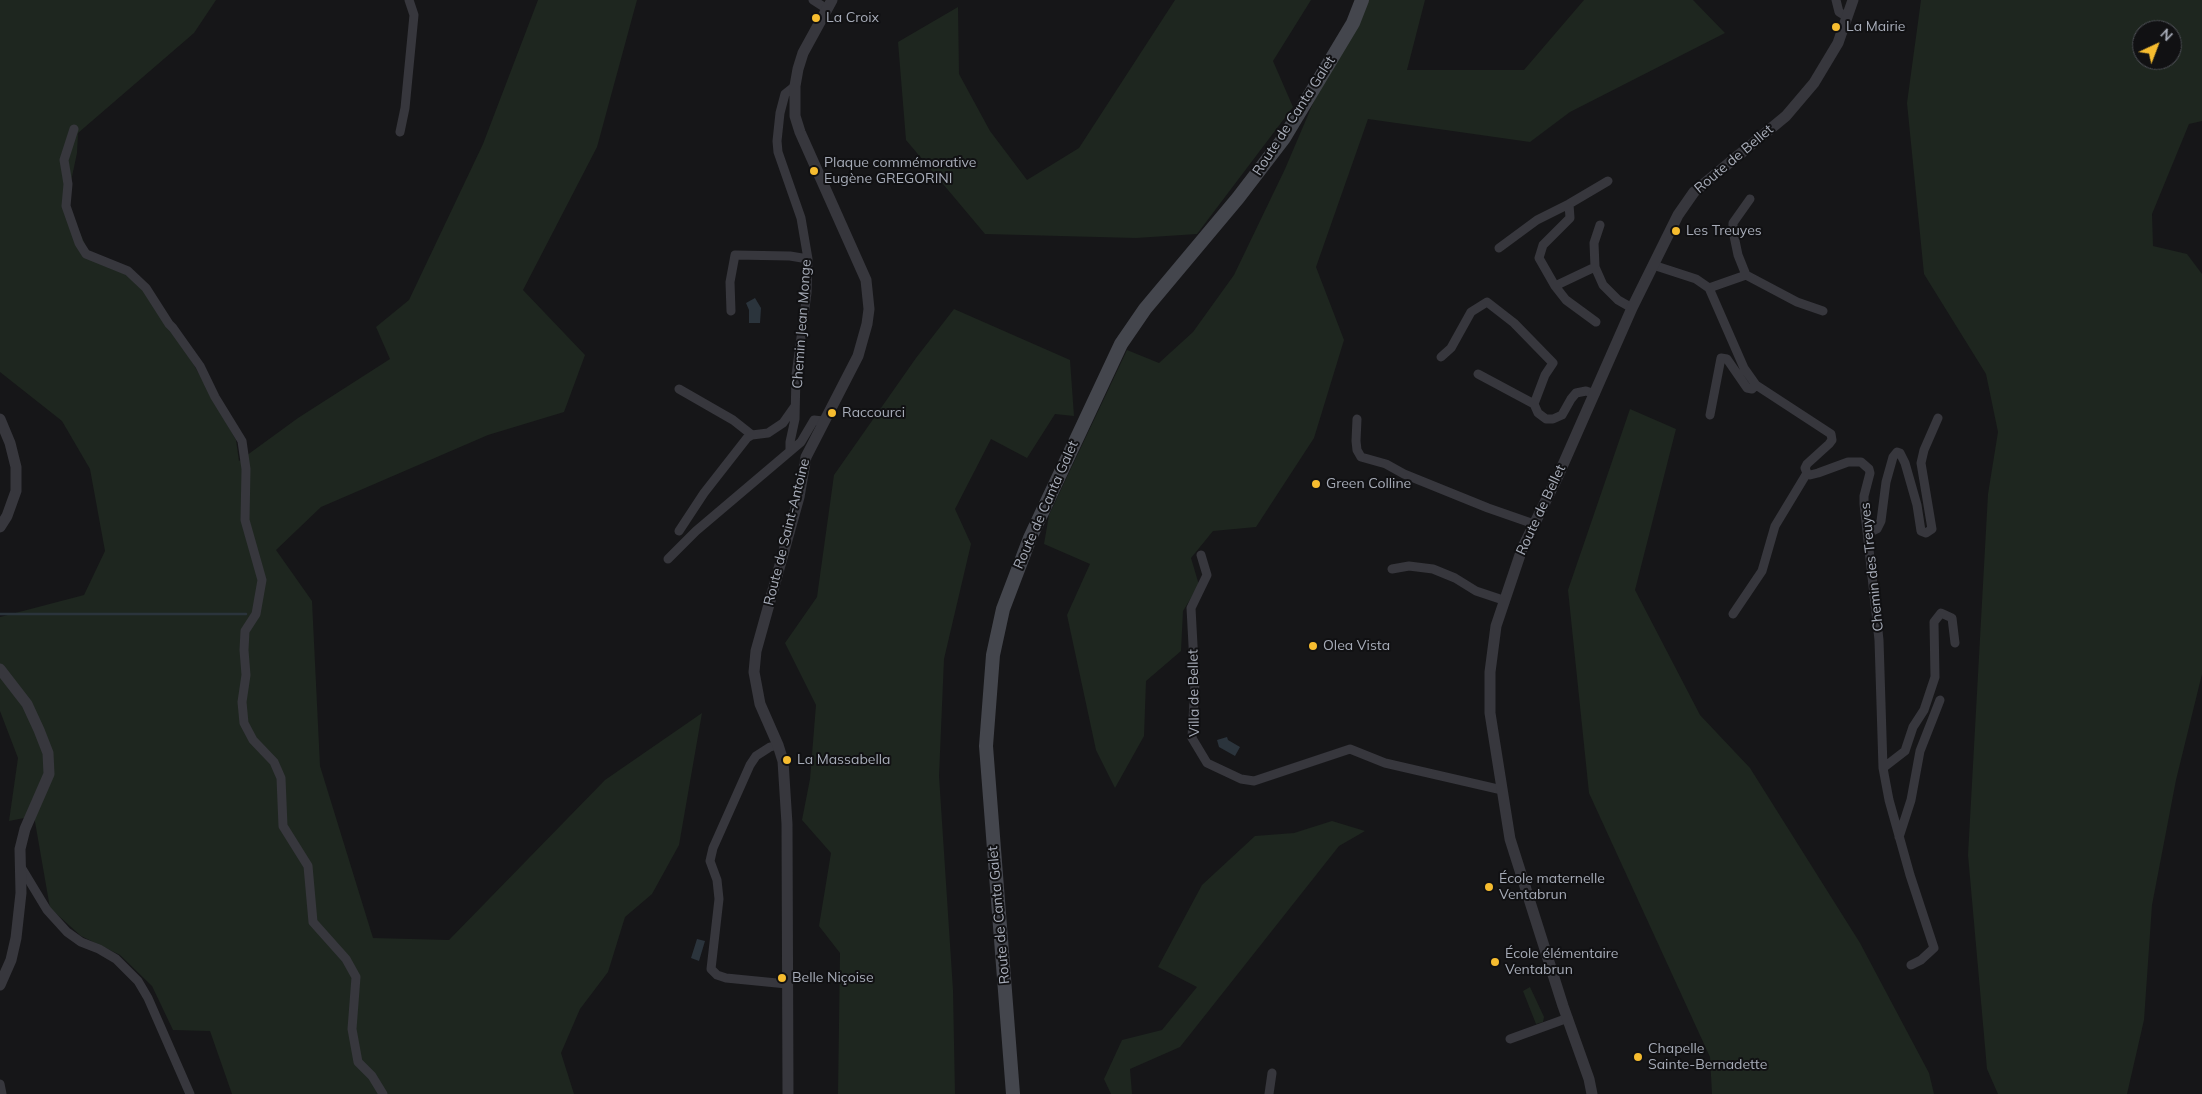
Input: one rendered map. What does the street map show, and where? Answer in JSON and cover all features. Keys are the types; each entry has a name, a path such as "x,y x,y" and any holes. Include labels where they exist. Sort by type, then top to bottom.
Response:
{"main road":[{"name":"Route de Canta Galet","path":"1013,1094 986,746 993,654 1003,609 1030,538 1121,344 1145,309 1238,198 1284,138 1353,23 1362,0"}],"street":[{"path":"400,132 405,108 414,15 409,0"},
{"path":"813,0 829,4"},
{"path":"1836,0 1839,12 1847,17"},
{"name":"Route de Bellet","path":"1592,1094 1589,1079 1510,839 1489,699 1492,647 1503,600 1522,548 1632,308 1678,215 1694,192 1786,116 1814,83 1838,43 1853,0"},
{"name":"Route de Saint-Antoine","path":"788,1094 786,824 782,761 778,745 764,714 755,684 756,651 799,497 806,457 861,349 867,324 868,293 866,280 800,132 796,116 795,86 803,54 829,4"},
{"name":"Chemin Jean Monge","path":"790,451 797,401 796,374 807,293 808,259 801,218 778,152 777,141 780,114 785,94 795,86"},
{"path":"74,129 64,160 68,184 66,206 79,243 86,254 128,271 146,288 169,324 174,328 200,366 215,397 242,440 246,469 245,520 262,580 256,614 245,631 246,675 242,702 244,723 253,740 274,762 281,778 283,826 308,866 313,922 346,959 356,977 352,1029 358,1062 372,1076 383,1094"},
{"path":"1499,248 1537,220 1608,181"},
{"path":"1750,198 1733,223 1738,255 1746,275 1797,302 1823,311"},
{"path":"1569,204 1570,218 1542,245 1539,258 1555,286 1566,300 1596,322"},
{"path":"1600,225 1594,243 1595,267 1603,285 1618,300 1632,308"},
{"path":"731,311 730,282 734,255 790,256 808,259"},
{"path":"1653,265 1696,279 1709,288 1744,368 1756,385 1831,434 1832,440 1829,444 1807,464 1805,468 1807,472 1776,526 1762,571 1733,614"},
{"path":"1555,286 1595,267"},
{"path":"1709,288 1746,275"},
{"path":"1441,357 1451,348 1472,312 1487,302 1514,323 1553,363 1534,404"},
{"path":"1710,415 1721,358 1727,359 1748,388 1752,389 1756,385"},
{"path":"1478,374 1534,404 1538,413 1546,419 1554,419 1562,415 1571,398 1576,393 1586,391 1594,394"},
{"path":"679,389 733,420 752,435"},
{"path":"679,531 746,438 752,435 768,433 783,423 797,401"},
{"path":"0,418 10,442 16,467 16,491 7,516 0,527"},
{"path":"1868,533 1877,529 1881,521 1886,482 1893,457 1897,452 1900,453 1905,463 1917,505 1921,531 1926,533 1932,529 1921,463 1924,450 1938,418"},
{"path":"1357,419 1356,441 1357,450 1361,457 1386,464 1404,474 1479,505 1534,524"},
{"path":"668,559 696,530 801,442 814,420 823,421"},
{"name":"Chemin des Treuyes","path":"1807,472 1810,475 1848,462 1861,462 1867,465 1870,472 1864,504 1879,640 1883,768 1899,837 1934,948 1921,960 1911,965"},
{"name":"Villa de Bellet","path":"1201,555 1207,575 1191,608 1195,682 1192,738 1207,763 1241,779 1254,781 1350,749 1385,763 1502,790"},
{"path":"1392,569 1409,566 1433,569 1455,578 1476,592 1503,600"},
{"path":"1883,768 1905,751 1913,726 1924,710 1935,677 1934,622 1941,613 1952,618 1955,643"},
{"path":"0,669 27,704 48,753 48,774 25,829 20,849 21,893 16,938 11,960 0,985"},
{"path":"1899,837 1911,800 1920,751 1940,700"},
{"path":"778,745 770,747 756,756 750,765 713,848 710,861 717,880 719,899 712,969 716,974 726,978 787,984"},
{"path":"21,866 47,910 67,932 81,942 99,949 116,959 138,981 148,998 190,1094"},
{"path":"1510,1039 1568,1018"},
{"path":"1269,1094 1272,1073"},
{"path":"0,1084 2,1094"}],"shaded area":[{"path":"0,0 216,0 194,33 78,133 77,153 70,186 70,210 88,251 130,269 167,317 236,440 239,461 298,418 390,359 376,327 409,300 483,144 538,0 637,0 597,147 523,290 585,355 564,412 488,435 321,507 276,550 312,601 320,766 373,938 449,940 605,780 702,713 679,845 652,894 625,917 608,972 580,1009 561,1053 574,1094 232,1094 210,1031 173,1030 152,986 120,955 81,936 50,908 34,816 9,821 18,758 0,711 0,617 84,595 105,551 90,469 62,421 0,372"},
{"path":"1175,0 1311,0 1273,61 1293,107 1197,234 1136,238 985,234 906,140 898,42 958,7 959,74 990,131 1027,180 1079,148"},
{"path":"1369,0 1425,0 1407,70 1524,70 1584,0 1693,0 1725,33 1570,112 1530,142 1368,119 1316,267 1344,340 1314,438 1256,527 1213,531 1191,558 1199,585 1183,611 1181,651 1146,681 1144,736 1115,788 1096,750 1067,615 1090,564 1044,544 1049,515 1127,350 1159,363 1193,332 1234,275 1285,169 1314,101"},
{"path":"1921,0 2202,0 2202,121 2189,124 2152,214 2153,246 2187,254 2202,274 2202,674 2176,780 2152,905 2144,1020 2127,1094 1998,1094 1987,1069 1968,855 1988,494 1998,432 1986,374 1924,274 1907,103"},
{"path":"755,298 761,308 760,323 749,323 749,310 746,303"},
{"path":"954,309 1070,360 1074,416 1055,414 1027,458 991,439 955,509 971,544 944,659 939,776 953,990 955,1094 838,1094 840,953 819,926 831,853 802,820 810,779 816,705 785,643 817,597 834,475 916,358"},
{"path":"1630,409 1676,429 1635,590 1700,715 1750,768 1860,943 1929,1073 1934,1094 1712,1094 1710,1057 1589,793 1568,590"},
{"path":"1227,737 1228,740 1240,747 1235,756 1219,747 1217,740"},
{"path":"1332,821 1365,831 1339,846 1180,1047 1130,1069 1132,1094 1111,1094 1104,1079 1122,1040 1162,1030 1197,987 1158,967 1202,885 1255,836 1294,833"},
{"path":"697,939 705,941 699,961 691,958"},
{"path":"1530,987 1544,1017 1543,1022 1536,1024 1523,991"}],"waterway":[{"path":"0,614 246,614"}],"place":[{"name":"La Croix","path":"816,18"},
{"name":"La Mairie","path":"1836,27"},
{"name":"Plaque commémorative Eugène GREGORINI","path":"814,171"},
{"name":"Les Treuyes","path":"1676,231"},
{"name":"Raccourci","path":"832,413"},
{"name":"Green Colline","path":"1316,484"},
{"name":"Olea Vista","path":"1313,646"},
{"name":"La Massabella","path":"787,760"},
{"name":"École maternelle Ventabrun","path":"1489,887"},
{"name":"École élémentaire Ventabrun","path":"1495,962"},
{"name":"Belle Niçoise","path":"782,978"},
{"name":"Chapelle Sainte-Bernadette","path":"1638,1057"}]}
